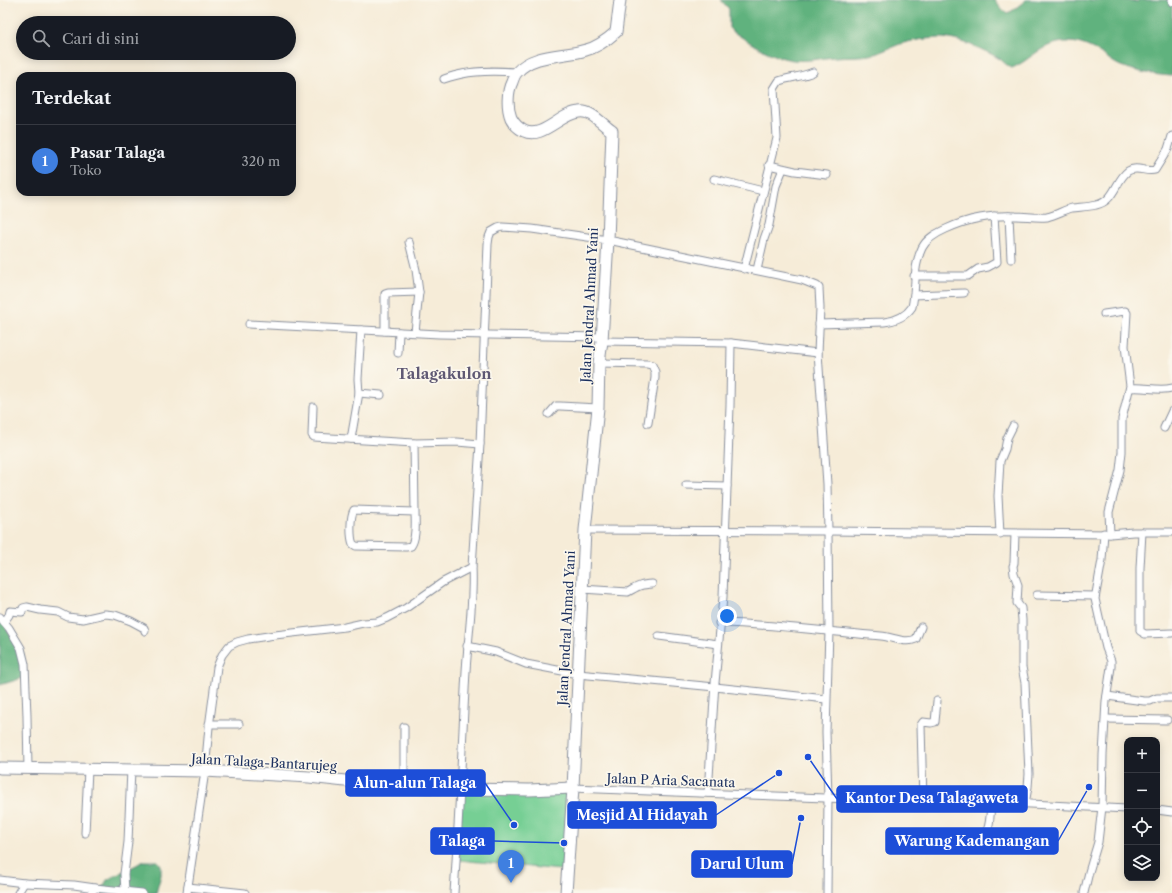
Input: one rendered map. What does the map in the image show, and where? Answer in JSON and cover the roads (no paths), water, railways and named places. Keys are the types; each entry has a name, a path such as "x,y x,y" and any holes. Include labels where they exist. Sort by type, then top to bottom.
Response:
{"main road":[{"path":"516,72 528,64 547,56 584,51 602,43 616,32 620,3"},
{"name":"Jalan Jendral Ahmad Yani","path":"516,72 510,85 508,101 512,121 519,128 526,132 536,133 578,112 588,114 612,131 608,240 598,408 585,530 573,788 566,893"},
{"name":"Jalan Talaga-Bantarujeg","path":"0,768 205,771 309,777 404,786 461,789 529,790 573,788"}],"street":[{"path":"444,79 474,72 516,72"},
{"path":"744,269 777,138 774,89 779,81 788,78 805,76 813,72"},
{"path":"819,324 892,321 902,316 911,308 914,295 914,276 921,251 927,240 939,232 967,220 994,216 1046,217 1072,208 1087,207 1104,203 1128,172 1136,169 1155,170 1168,149 1172,136"},
{"path":"770,165 783,169 827,175"},
{"path":"757,270 762,246 769,225 776,186 783,169"},
{"path":"714,178 763,191"},
{"path":"914,276 968,276 978,269 988,267 996,263 997,256 994,216"},
{"path":"1009,216 1011,259"},
{"path":"454,893 473,579 472,567 480,444 488,244 489,237 495,229 502,227 532,229 608,240 802,280 817,286 820,290 818,353 827,484 828,531 829,632 826,699 828,798 827,893"},
{"path":"409,242 416,270 419,292 415,332"},
{"path":"385,331 385,294 419,292"},
{"path":"914,295 964,293"},
{"path":"1084,893 1098,842 1102,807 1103,755 1107,696 1111,661 1106,648 1095,596 1107,534 1109,512 1120,470 1122,452 1122,419 1130,388 1125,346 1127,314 1125,311 1104,314"},
{"path":"249,324 439,334 484,334 731,343 818,353"},
{"path":"351,439 359,393 358,379 361,330"},
{"path":"398,353 399,332"},
{"path":"708,793 719,624 723,597 731,343"},
{"path":"600,363 652,365 655,372 655,378 648,423"},
{"path":"1130,388 1143,387 1163,390 1172,389"},
{"path":"359,393 381,395"},
{"path":"549,414 556,406 598,408"},
{"path":"313,407 312,436 316,438 414,443 457,442 480,444"},
{"path":"1164,428 1172,411"},
{"path":"1000,534 998,496 1000,461 1005,449 1007,438 1013,426"},
{"path":"414,443 416,512 413,543 411,546 356,546 351,540 354,510 416,512"},
{"path":"686,485 727,486"},
{"path":"585,530 725,530 1000,534 1107,534 1172,532"},
{"path":"1142,532 1140,568 1140,631 1145,634 1172,633"},
{"path":"1015,534 1013,566 1015,579 1018,585 1017,603 1021,608 1022,667 1025,683 1026,708 1028,787 1025,804"},
{"path":"245,893 188,890 205,771 209,724 217,667 222,655 229,646 237,642 275,635 378,622 406,608 443,582 472,567"},
{"path":"582,589 628,592 634,587 652,584"},
{"path":"1037,595 1095,596"},
{"path":"28,769 25,664 21,648 2,620 9,615 10,611 22,612 23,608 27,607 58,612 68,617 83,619 105,614 115,615 131,621 144,628 145,631"},
{"path":"719,624 755,624 884,637 906,641 916,639 921,627"},
{"path":"659,636 718,644"},
{"path":"468,646 496,652 526,664 578,674 826,699"},
{"path":"1107,696 1144,701 1150,701 1157,698 1171,698"},
{"path":"923,802 921,725 923,722 934,722 937,701"},
{"path":"1106,719 1166,720"},
{"path":"209,724 239,724"},
{"path":"404,727 404,786"},
{"path":"85,833 88,769"},
{"path":"125,891 124,874 128,842 131,769"},
{"name":"Jalan P Aria Sacanata","path":"573,788 923,802 991,802 1124,809"},
{"path":"971,839 980,838 984,835 988,825 991,802"},
{"path":"1160,810 1172,812"},
{"path":"0,880 24,883 74,885 93,890 142,893"},
{"path":"18,893 24,883"}],"place":[{"name":"Kantor Desa Talagaweta","path":"808,757"},
{"name":"Mesjid Al Hidayah","path":"779,773"},
{"name":"Warung Kademangan","path":"1089,787"},
{"name":"Darul Ulum","path":"801,818"},
{"name":"Alun-alun Talaga","path":"514,825"},
{"name":"Talaga","path":"564,843"},
{"name":"Pasar Talaga","path":"511,883"}],"district":[{"name":"Talagakulon","path":"444,374"}]}
